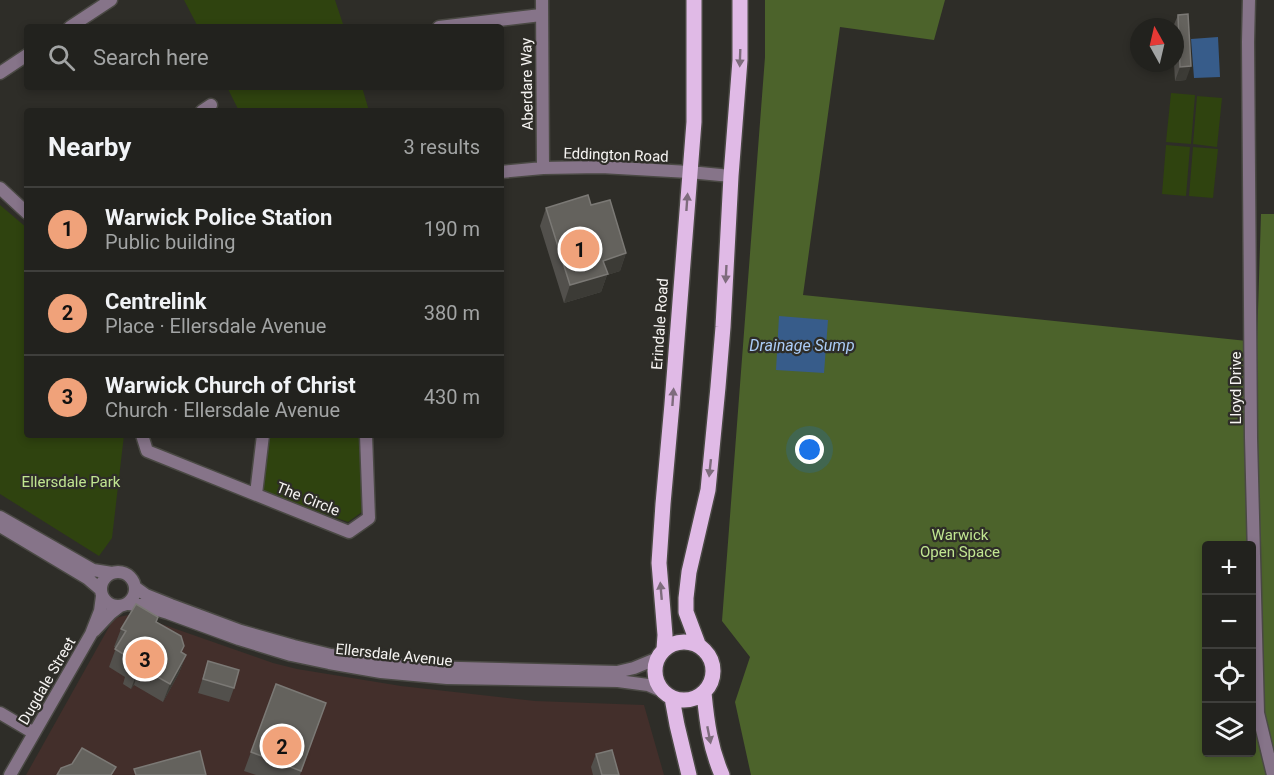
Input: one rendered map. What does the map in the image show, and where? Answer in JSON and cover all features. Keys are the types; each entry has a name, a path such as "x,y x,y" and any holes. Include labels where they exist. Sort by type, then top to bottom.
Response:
{"main road":[{"name":"Erindale Road","path":"689,775 668,695 658,684 655,667 661,654 665,635 659,563 694,122 694,0"},
{"path":"698,644 686,612 686,598 689,572 708,490 723,327 740,60 740,0"},
{"path":"661,654 671,644 680,641 698,644 706,650 714,667 710,686 704,693 694,699 683,700 668,695"},
{"path":"704,693 713,755 722,775"}],"street":[{"path":"75,24 111,0"},
{"name":"Aberdare Way","path":"542,0 543,168"},
{"name":"Lloyd Drive","path":"1249,0 1251,438 1258,713 1273,775"},
{"path":"464,24 541,15"},
{"path":"0,73 24,58"},
{"name":"Eddington Road","path":"504,172 543,168 601,167 731,176"},
{"path":"0,188 24,210"},
{"name":"The Circle","path":"143,438 147,451 349,531 369,518 366,438"},
{"name":"The Circle","path":"256,494 263,438"},
{"name":"Ellersdale Avenue","path":"0,517 93,570 127,575 135,587 146,595 242,631 294,646 382,664 448,669 617,672 634,668 661,654"},
{"name":"Ellersdale Avenue","path":"0,526 87,578 102,593 104,600 111,605 141,606 168,613 291,655 381,672 447,678 618,681 648,685 668,695"},
{"path":"102,593 101,586 105,578 112,573"},
{"path":"124,605 133,598 135,587"},
{"name":"Dugdale Street","path":"10,775 92,634 100,611 102,593"},
{"name":"Dugdale Street","path":"92,634 111,613 124,605"},
{"path":"0,713 34,733"}],"shaded area":[{"path":"133,614 273,663 297,669 401,686 535,701 644,705 664,775 26,775 114,618"}],"green space":[{"path":"184,0 335,0 343,24 196,24"},
{"name":"Warwick Open Space","path":"765,0 945,0 934,40 840,27 803,295 1257,342 1261,214 1274,214 1274,775 751,775 735,702 750,657 722,621 765,57"},
{"path":"228,90 363,90 368,108 238,108"},
{"path":"1171,93 1195,95 1191,144 1166,142"},
{"path":"1197,96 1222,98 1217,147 1193,144"},
{"path":"1166,145 1190,147 1186,196 1162,194"},
{"path":"1193,147 1218,149 1213,198 1189,196"},
{"name":"Ellersdale Park","path":"0,205 24,225 24,438 124,438 112,538 99,556 0,494"},
{"path":"270,438 361,438 362,512 348,522 263,492"}],"water":[{"path":"1218,37 1220,77 1194,78 1191,39"},
{"name":"Drainage Sump","path":"779,316 828,320 824,373 776,370"}],"building":[{"path":"1188,14 1191,66 1184,67 1184,18 1178,18 1178,15"},
{"path":"588,195 591,205 610,200 626,253 603,261 608,274 570,285 546,208"},
{"path":"136,604 158,617 156,622 181,636 184,646 181,652 186,655 170,684 140,667 138,670 130,666 133,660 115,649 126,631 121,629"},
{"path":"208,661 239,670 234,688 203,679"},
{"path":"276,684 326,703 301,771 251,752"},
{"path":"82,748 116,767 111,775 57,775 61,768 72,764"},
{"path":"612,750 619,775 602,775 596,754"},
{"path":"200,751 206,775 136,775 134,769"}],"place":[{"name":"Warwick Police Station","path":"580,249"},
{"name":"Warwick Church of Christ","path":"145,659"},
{"name":"Centrelink","path":"282,746"}]}
